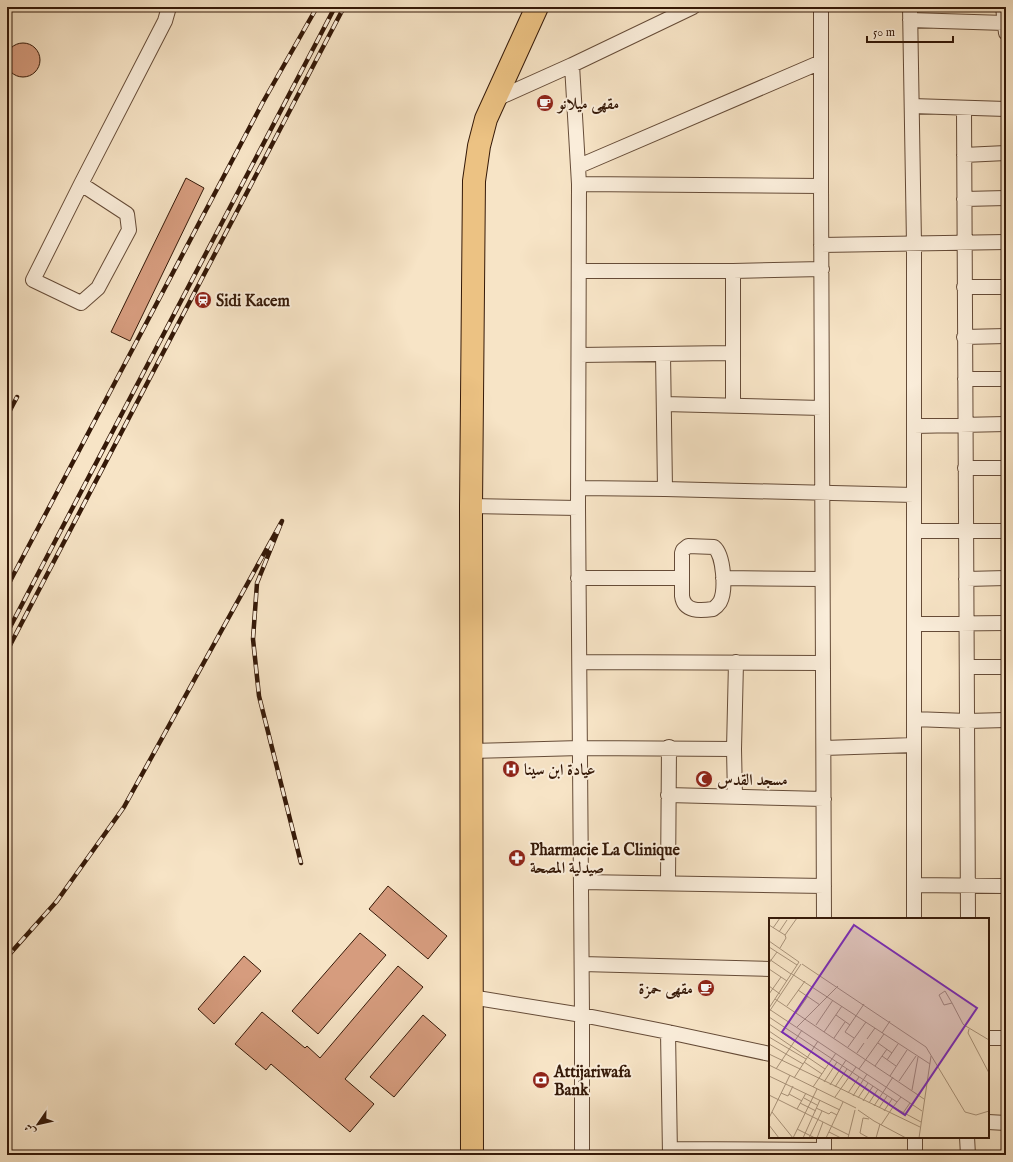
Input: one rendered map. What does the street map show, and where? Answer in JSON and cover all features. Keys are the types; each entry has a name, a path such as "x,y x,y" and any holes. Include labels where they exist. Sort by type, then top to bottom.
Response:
{"main road":[{"path":"472,1155 471,506 474,181 482,130 494,100 537,7"}],"street":[{"path":"81,184 127,214 129,230 98,288 81,304 33,280 81,184 165,21 169,7"},
{"path":"494,100 572,65 693,7"},
{"path":"822,7 821,245 824,918"},
{"path":"914,918 914,244 910,13 1005,28 1003,7"},
{"path":"579,166 821,62"},
{"path":"572,65 579,166 578,578 580,662 582,1155"},
{"path":"912,106 964,109 1006,109"},
{"path":"964,109 968,918"},
{"path":"964,155 1006,153"},
{"path":"579,184 821,186"},
{"path":"964,199 1006,198"},
{"path":"821,245 1006,242"},
{"path":"579,271 733,271 822,269"},
{"path":"733,271 733,406"},
{"path":"964,287 1006,287"},
{"path":"964,337 1006,336"},
{"path":"579,355 732,353"},
{"path":"663,354 666,489"},
{"path":"965,379 1006,379"},
{"path":"664,404 822,408"},
{"path":"914,426 1006,424"},
{"path":"965,468 1006,468"},
{"path":"578,488 914,495"},
{"path":"471,506 578,508"},
{"path":"914,531 1006,531"},
{"path":"688,546 711,546 717,549 720,553 723,578 722,596 717,606 711,610 697,610 688,608 683,602 682,578 682,553 688,546"},
{"path":"578,578 682,578"},
{"path":"723,578 822,579"},
{"path":"966,578 1006,578"},
{"path":"914,624 1006,623"},
{"path":"580,662 822,663"},
{"path":"735,797 734,748 736,662"},
{"path":"967,667 1006,667"},
{"path":"914,718 967,721 1006,720"},
{"path":"824,748 914,745"},
{"path":"668,882 669,747"},
{"path":"471,751 580,748 734,748"},
{"path":"668,795 824,798"},
{"path":"581,882 668,882 824,886"},
{"path":"914,885 968,887 1006,886"},
{"path":"582,964 769,969"},
{"path":"471,997 582,1015 769,1054"},
{"path":"668,1032 670,1152 824,1147"},
{"path":"989,1038 1006,1038"},
{"path":"989,1122 1006,1123"},
{"path":"915,1138 915,1155"},
{"path":"967,1138 968,1155"}],"building":[{"path":"20,43 26,43 30,44 37,50 40,60 39,67 33,74 26,77 20,77 16,76 9,70 6,63 6,57 7,53 13,46"},
{"path":"186,178 204,188 130,341 111,332"},
{"path":"388,886 447,936 428,959 369,909"},
{"path":"360,933 386,955 318,1034 292,1011"},
{"path":"244,956 261,971 214,1024 198,1009"},
{"path":"398,966 423,987 345,1079 374,1104 350,1132 271,1064 266,1070 235,1044 262,1012 305,1048 307,1046 320,1058"},
{"path":"423,1015 446,1035 394,1097 370,1077"}],"railway":[{"path":"7,587 263,102 317,7"},
{"path":"7,633 335,7"},
{"path":"7,651 344,7"},
{"path":"7,416 17,397"},
{"path":"7,957 57,901 124,807 282,521 257,583 253,639 259,696 301,863"}],"place":[{"name":"مقهى ميلانو","path":"545,103"},
{"name":"Sidi Kacem","path":"203,300"},
{"name":"عيادة ابن سينا","path":"511,769"},
{"name":"مسجد القدس","path":"704,779"},
{"name":"Pharmacie La Clinique صيدلية المصحة","path":"517,858"},
{"name":"مقهى حمزة","path":"706,988"},
{"name":"Attijariwafa Bank","path":"541,1080"}]}
